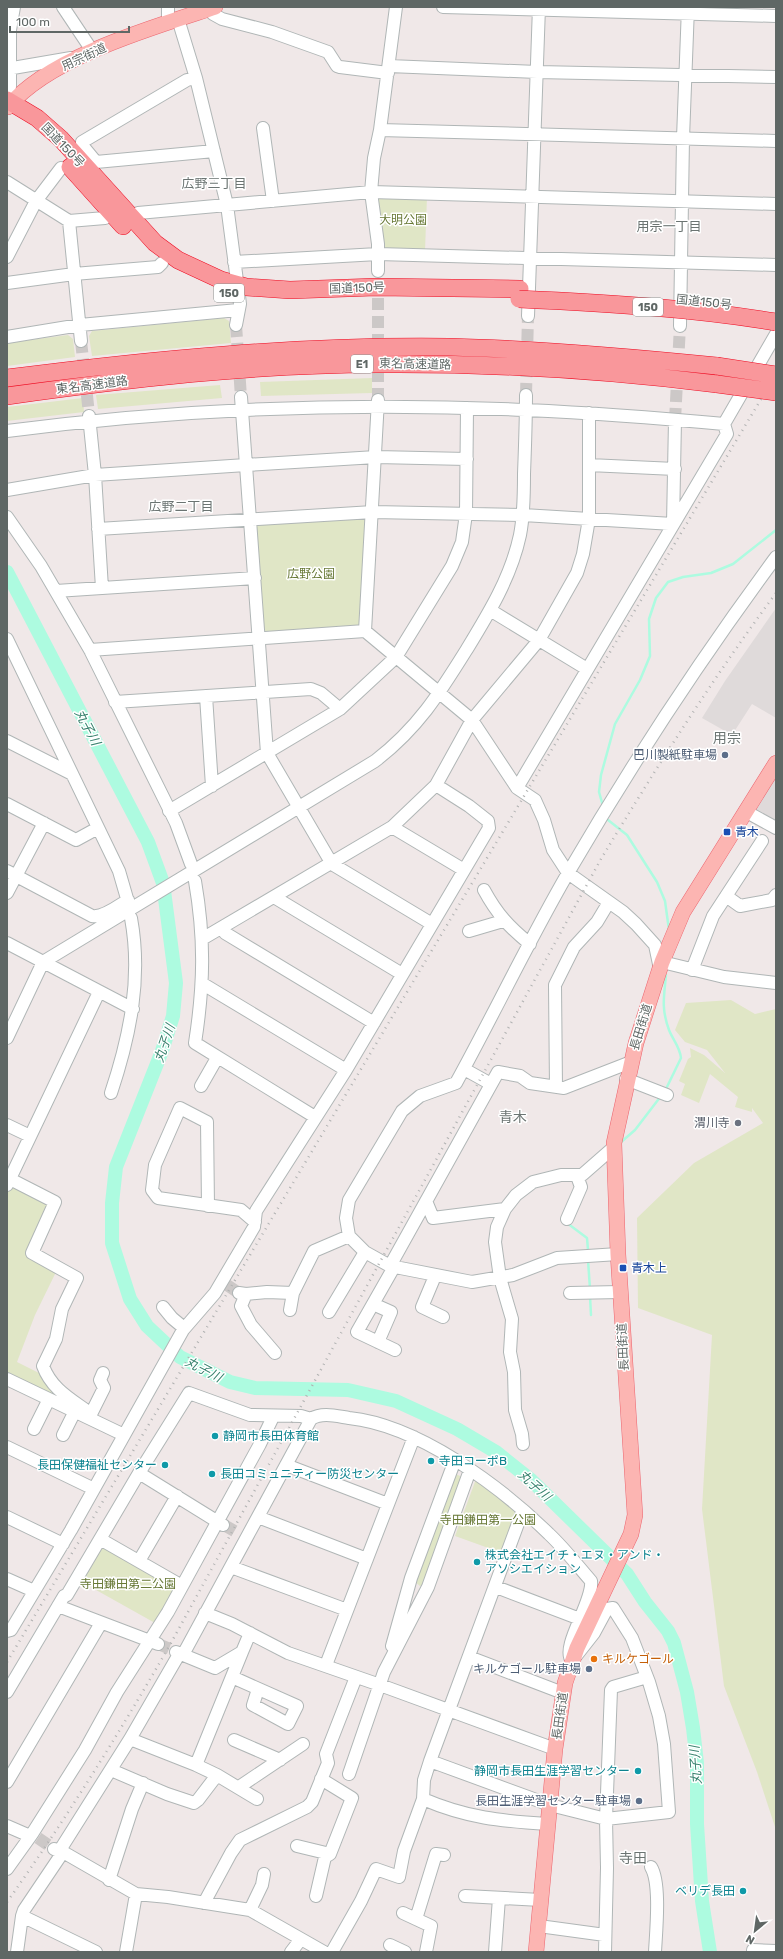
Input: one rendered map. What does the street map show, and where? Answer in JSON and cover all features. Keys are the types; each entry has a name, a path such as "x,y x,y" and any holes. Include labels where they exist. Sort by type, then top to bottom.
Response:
{"highway":[{"name":"国道150号","path":"8,106 54,146 88,188 130,234 162,263 204,285 238,297 290,290 376,287 519,294 739,316 776,322"},
{"name":"国道150号","path":"8,106 37,118 61,139 155,243 173,257 238,297"},
{"name":"国道150号","path":"519,294 616,293 776,311"},
{"name":"東名高速道路","path":"7,378 168,360 303,350 376,348 524,350 619,356 717,366 776,375"},
{"name":"東名高速道路","path":"7,396 161,377 295,367 376,364 516,367 606,372 776,392"}],"main road":[{"name":"用宗街道","path":"8,106 30,86 48,74 88,54 172,16 212,7"},
{"name":"長田街道","path":"536,1952 555,1749 563,1693 572,1661 631,1534 635,1515 620,1292 614,1147 626,1079 661,965 683,912 776,763"}],"street":[{"path":"8,106 10,30 14,7"},
{"path":"8,69 88,54 63,7"},
{"path":"212,7 213,14 222,19 272,32 328,52 337,66 340,67 776,77"},
{"path":"378,271 378,254 371,192 374,158 380,130 396,7"},
{"path":"443,7 688,10 776,16"},
{"path":"528,316 534,133 538,72 539,9"},
{"path":"680,326 683,138 688,10"},
{"path":"172,16 196,78 227,205 238,297 236,325"},
{"path":"196,78 187,80 82,142 82,145 96,162 214,151"},
{"path":"263,128 273,201"},
{"path":"380,130 534,133 776,141"},
{"path":"7,257 36,201 61,168"},
{"path":"7,182 69,221 105,218"},
{"path":"138,213 371,192 776,204"},
{"path":"69,221 81,341"},
{"path":"234,262 378,254 776,265"},
{"path":"7,284 74,274 158,267 162,263"},
{"path":"7,337 238,297"},
{"path":"517,788 727,434 724,424 776,334"},
{"path":"7,1038 43,962 375,761 397,744 422,716 439,693 490,610 508,575 520,535 524,515 526,395"},
{"path":"241,397 267,753 298,809 332,864 432,924"},
{"path":"7,431 89,418 378,403 589,413 724,424"},
{"path":"365,631 373,512 378,403"},
{"path":"169,811 340,709 396,657 457,555 465,529 467,408"},
{"path":"202,939 332,864 392,827 436,786 472,720 539,640 577,573 584,554 588,519 589,413"},
{"path":"89,418 95,475 102,588"},
{"path":"673,524 676,420"},
{"path":"7,490 95,475 376,457 467,459"},
{"path":"589,465 675,469"},
{"path":"98,529 373,512 524,515 673,524"},
{"path":"7,517 41,566 90,650 169,811 183,841 191,864"},
{"path":"618,1254 557,1258 513,1275 472,1282 435,1276 392,1266 365,1252 349,1236 346,1218 349,1200 402,1111 420,1096 456,1083 568,873 637,762 688,684 776,557"},
{"path":"56,591 255,578"},
{"path":"490,610 587,669"},
{"path":"90,650 259,637 365,631 472,720 517,788 535,800 544,820 553,850 568,873 623,912 655,945 661,965 724,977 776,983"},
{"path":"7,641 119,871 128,901 96,917 11,874"},
{"path":"115,702 311,689 321,693 340,709"},
{"path":"206,696 212,786"},
{"path":"7,741 72,774"},
{"path":"7,1631 11,1630 63,1544 184,1329 224,1283 254,1227 256,1211 315,1116 346,1070 489,828 488,821 469,806 436,786"},
{"path":"7,804 76,840 98,828"},
{"path":"745,811 776,828"},
{"path":"7,893 11,874 44,822"},
{"path":"392,827 464,870"},
{"path":"692,970 708,926 762,841"},
{"path":"195,881 200,909 203,984 195,1043 217,1058 315,1116"},
{"path":"484,890 494,908 504,921 530,944"},
{"path":"726,896 740,906 772,900 776,895"},
{"path":"274,898 402,974"},
{"path":"556,1087 555,984 574,947 597,922 609,902"},
{"path":"111,1093 119,1069 133,1009 136,966 131,918"},
{"path":"469,932 504,921"},
{"path":"222,928 225,932 374,1022"},
{"path":"7,943 133,1009"},
{"path":"203,984 346,1070"},
{"path":"90,1416 48,1379 43,1366 56,1339 62,1309 77,1278 32,1253 55,1202 8,1182 99,992"},
{"path":"201,1086 217,1058"},
{"path":"395,1350 357,1332 426,1201 498,1072 520,1076 530,1083 564,1088 631,1062"},
{"path":"464,1069 491,1084"},
{"path":"626,1079 664,1094"},
{"path":"208,1206 207,1122 180,1108 155,1165 152,1190 158,1198 208,1206 241,1210 255,1222"},
{"path":"7,1125 30,1136"},
{"path":"523,1444 522,1434 515,1410 514,1372 510,1352 512,1319 500,1278 495,1242 497,1228 505,1209 516,1195 532,1182 561,1174 577,1176 582,1175 614,1147"},
{"path":"568,1219 581,1187 577,1176"},
{"path":"426,1201 433,1218 505,1209"},
{"path":"290,1310 293,1293 314,1251 349,1236"},
{"path":"329,1312 365,1252"},
{"path":"435,1276 422,1307 443,1318"},
{"path":"570,1293 620,1292"},
{"path":"275,1353 251,1324 241,1306 242,1293 293,1293"},
{"path":"373,1304 391,1312 378,1342"},
{"path":"163,1307 184,1329"},
{"path":"90,1416 104,1388 100,1380 103,1374"},
{"path":"7,1379 75,1411 90,1416 124,1435"},
{"path":"7,1692 64,1596 67,1595 139,1473 190,1393 250,1415 273,1417 301,1416 311,1420"},
{"path":"34,1429 49,1399"},
{"path":"63,1435 75,1411"},
{"path":"17,1952 24,1910 59,1850 130,1739 178,1656 178,1652 205,1613 231,1567 242,1536 258,1517 311,1420 317,1415 371,1422 397,1429 455,1460 523,1510 549,1534 591,1581 591,1592 568,1654 572,1661 594,1633 607,1609 613,1608 632,1638 647,1677 659,1716 663,1737 669,1812 606,1819 550,1805 430,1761"},
{"path":"7,1869 33,1836 85,1750 117,1692 153,1642 182,1586 220,1523 273,1417"},
{"path":"326,1665 414,1437"},
{"path":"7,1447 94,1488"},
{"path":"349,1774 380,1685 411,1578 455,1460"},
{"path":"286,1465 388,1504"},
{"path":"384,1672 428,1587 470,1470"},
{"path":"139,1473 220,1523"},
{"path":"139,1561 177,1496"},
{"path":"332,1952 361,1901 376,1869 398,1877 404,1851 423,1799 424,1780 430,1761 496,1587 523,1510"},
{"path":"7,1517 63,1544"},
{"path":"258,1517 367,1559"},
{"path":"100,1539 182,1586"},
{"path":"231,1567 347,1610"},
{"path":"7,1579 34,1591"},
{"path":"496,1587 580,1619"},
{"path":"58,1606 153,1642"},
{"path":"205,1613 250,1633 288,1653 326,1665 555,1749"},
{"path":"7,1782 101,1623"},
{"path":"196,1765 250,1633"},
{"path":"178,1652 211,1668 215,1668 242,1652"},
{"path":"469,1657 563,1693"},
{"path":"204,1903 230,1854 240,1840 307,1807 312,1802 328,1763 326,1754 356,1676"},
{"path":"232,1677 258,1689"},
{"path":"605,1952 606,1819 611,1690 613,1687 647,1677"},
{"path":"130,1739 217,1774 257,1799"},
{"path":"234,1740 280,1760"},
{"path":"239,1788 303,1744"},
{"path":"111,1770 167,1794 194,1803 198,1800 217,1774"},
{"path":"316,1896 325,1857 330,1854 352,1798 321,1779"},
{"path":"109,1880 132,1809 143,1783"},
{"path":"423,1799 448,1810 469,1816 514,1822 548,1824"},
{"path":"7,1826 33,1836"},
{"path":"297,1846 330,1854"},
{"path":"59,1850 109,1880 136,1894 250,1910 324,1952"},
{"path":"416,1919 436,1854 444,1855"},
{"path":"651,1867 655,1874 655,1952"},
{"path":"250,1910 262,1885 264,1874"},
{"path":"126,1952 136,1894"},
{"path":"465,1896 541,1900"},
{"path":"495,1952 499,1898"},
{"path":"402,1913 431,1926 426,1952"},
{"path":"22,1916 96,1952"},
{"path":"539,1926 606,1935"},
{"path":"291,1952 300,1939"},
{"path":"390,1945 405,1952"},
{"path":"753,1952 753,1950 776,1951"}],"shaded area":[{"path":"776,608 776,718 752,704 732,735 702,718 725,681"},
{"path":"776,769 776,823 750,810"}],"green space":[{"name":"大明公園","path":"377,196 427,197 425,251 384,249"},
{"path":"224,318 229,321 231,343 92,356 89,336 92,331"},
{"path":"68,335 73,339 75,357 7,366 7,343"},
{"path":"372,378 372,393 261,396 260,382"},
{"path":"220,385 222,398 98,409 96,395"},
{"path":"83,398 84,412 7,421 7,407"},
{"name":"広野公園","path":"367,517 361,624 357,627 266,633 262,630 256,525"},
{"path":"731,1000 755,1014 776,1009 776,1830 757,1772 724,1686 702,1509 712,1335 638,1308 637,1218 694,1163 763,1123 752,1108 752,1112 735,1107 738,1097 710,1074 699,1103 681,1095 685,1084 679,1081 688,1059 691,1057 690,1048 704,1055 725,1073 707,1050 685,1042 675,1030 686,1003"},
{"path":"11,1185 51,1205 29,1254 56,1272 35,1315 17,1362 41,1374 69,1404 7,1376 7,1193"},
{"path":"456,1474 462,1477 423,1585 420,1586 414,1581"},
{"name":"寺田鎌田第一公園","path":"476,1479 521,1513 505,1554 455,1536"},
{"name":"寺田鎌田第二公園","path":"100,1545 175,1588 155,1623 80,1581"}],"waterway":[{"path":"603,806 599,792 601,775 615,724 640,680 650,656 649,619 656,598 668,582 683,577 711,573 733,564 776,530"},
{"name":"丸子川","path":"7,572 148,842 163,883 176,983 173,1016 162,1051 116,1167 112,1203 112,1243 130,1299 147,1326 180,1357 230,1382 255,1388 348,1390 396,1401 457,1429 496,1452 531,1480 627,1574 645,1602 668,1631 674,1643 687,1692 697,1763 697,1824 702,1901 710,1952"},
{"path":"608,820 627,835 657,882 665,901 669,930"},
{"path":"665,1091 681,1058 678,1047 666,1022 664,1002 666,975"},
{"path":"620,1143 635,1130 661,1096"},
{"path":"567,1223 587,1238 588,1250"},
{"path":"588,1260 590,1289"},
{"path":"590,1296 591,1315"}],"tunnel":[{"path":"378,280 378,399"},
{"path":"526,395 528,316"},
{"path":"236,325 241,397"},
{"path":"675,420 680,326"},
{"path":"81,341 89,414"},
{"path":"227,1285 239,1293"},
{"path":"224,1525 238,1533"},
{"path":"158,1644 173,1650"},
{"path":"38,1838 54,1849"}],"railway":[{"path":"7,1662 776,374"},
{"path":"7,1902 92,1775 171,1643 601,859 686,724 776,593"}],"place":[{"name":"巴川製紙駐車場","path":"725,755"},
{"name":"青木","path":"727,832"},
{"name":"渭川寺","path":"738,1123"},
{"name":"青木上","path":"623,1268"},
{"name":"静岡市長田体育館","path":"215,1436"},
{"name":"寺田コーポB","path":"431,1461"},
{"name":"長田保健福祉センター","path":"165,1465"},
{"name":"長田コミュニティー防災センター","path":"212,1474"},
{"name":"株式会社エイチ・エヌ・アンド・ アソシエイション","path":"477,1562"},
{"name":"キルケゴール","path":"594,1659"},
{"name":"キルケゴール駐車場","path":"589,1669"},
{"name":"静岡市長田生涯学習センター","path":"638,1771"},
{"name":"長田生涯学習センター駐車場","path":"639,1801"},
{"name":"ベリデ長田","path":"743,1891"}],"district":[{"name":"広野三丁目","path":"214,183"},
{"name":"用宗一丁目","path":"669,226"},
{"name":"広野二丁目","path":"181,506"},
{"name":"用宗","path":"727,738"},
{"name":"青木","path":"513,1117"},
{"name":"寺田","path":"633,1858"}]}
